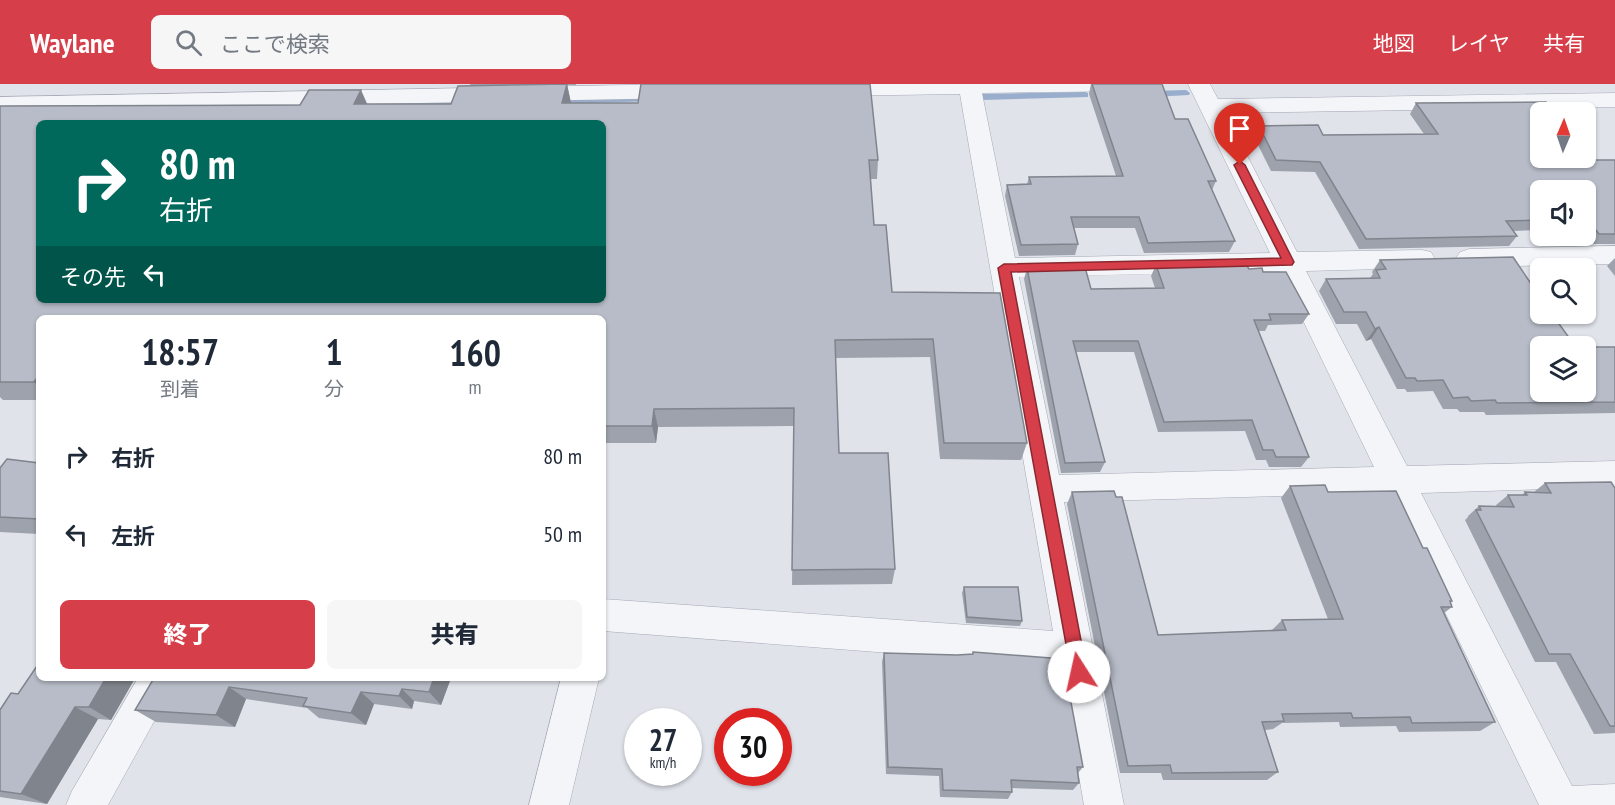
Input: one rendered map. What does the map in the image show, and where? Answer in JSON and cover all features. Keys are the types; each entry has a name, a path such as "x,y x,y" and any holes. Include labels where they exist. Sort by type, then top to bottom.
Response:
{"street":[{"path":"805,89 840,86 970,87 1134,84"},
{"path":"1603,84 1615,98"},
{"path":"970,87 1104,805"},
{"path":"0,104 117,92 699,91"},
{"path":"1560,805 1205,95 1615,98"},
{"path":"1004,268 1615,255"},
{"path":"1046,489 1615,474"},
{"path":"606,615 1075,650"},
{"path":"86,805 157,681"},
{"path":"549,805 579,681"},
{"path":"1574,805 1615,804"}],"building":[{"path":"567,84 562,103 638,103 641,84 870,84 878,160 869,160 874,225 886,225 892,292 1000,293 1027,443 944,443 933,339 835,340 839,453 888,453 895,569 792,570 794,408 654,409 652,426 606,426 606,315 36,315 36,379 34,382 0,382 0,106 300,105 309,90 361,90 354,104 451,104 458,86"},
{"path":"1092,84 1162,84 1175,119 1188,119 1216,181 1208,181 1235,241 1148,243 1139,217 1071,217 1078,244 1021,245 1007,185 1031,184 1029,177 1123,176"},
{"path":"1530,102 1530,168 1596,168 1596,160 1615,160 1615,234 1599,234 1596,230 1596,180 1530,180 1530,220 1506,221 1517,236 1366,239 1320,162 1276,160 1259,126 1318,125 1323,135 1438,134 1416,103"},
{"path":"1513,257 1530,282 1530,324 1559,324 1568,336 1530,336 1530,402 1596,402 1596,347 1615,347 1615,402 1497,403 1495,400 1471,401 1468,397 1453,398 1443,380 1417,381 1415,378 1406,378 1379,327 1375,329 1366,312 1344,312 1326,279 1380,278 1376,270 1386,269 1380,260"},
{"path":"1245,263 1249,269 1262,268 1263,272 1286,272 1309,314 1269,314 1271,320 1254,320 1309,457 1276,457 1273,450 1263,450 1252,420 1164,422 1138,341 1073,341 1105,462 1065,463 1027,268 1085,267 1091,289 1164,288 1156,265"},
{"path":"7,459 36,463 36,519 0,517 0,468"},
{"path":"1611,482 1615,488 1615,726 1610,726 1570,654 1549,654 1476,510 1481,510 1479,506 1514,507 1508,495 1527,495 1525,492 1551,493 1545,483"},
{"path":"1325,485 1328,492 1396,491 1452,601 1450,601 1452,607 1441,607 1495,722 1412,723 1410,717 1353,718 1351,713 1282,714 1284,721 1262,722 1278,772 1172,773 1170,765 1128,766 1072,492 1114,491 1116,497 1122,497 1158,635 1286,630 1282,620 1343,619 1290,486"},
{"path":"964,587 1018,587 1022,621 967,617"},
{"path":"973,652 1063,659 1083,767 1077,767 1079,783 1011,780 1012,792 943,790 942,769 888,767 884,653 957,655 973,654"},
{"path":"36,667 36,681 104,681 89,707 75,707 21,794 0,791 0,710 11,693 18,694"},
{"path":"152,681 433,681 429,692 402,689 399,696 361,692 351,713 303,706 307,698 229,687 216,715 135,710"}],"waterway":[{"path":"1152,94 1186,93"},
{"path":"983,97 1085,95"},
{"path":"557,101 654,99"},
{"path":"401,104 468,103"}],"route":[{"path":"1079,672 1004,268 1288,262 1240,165"}]}
